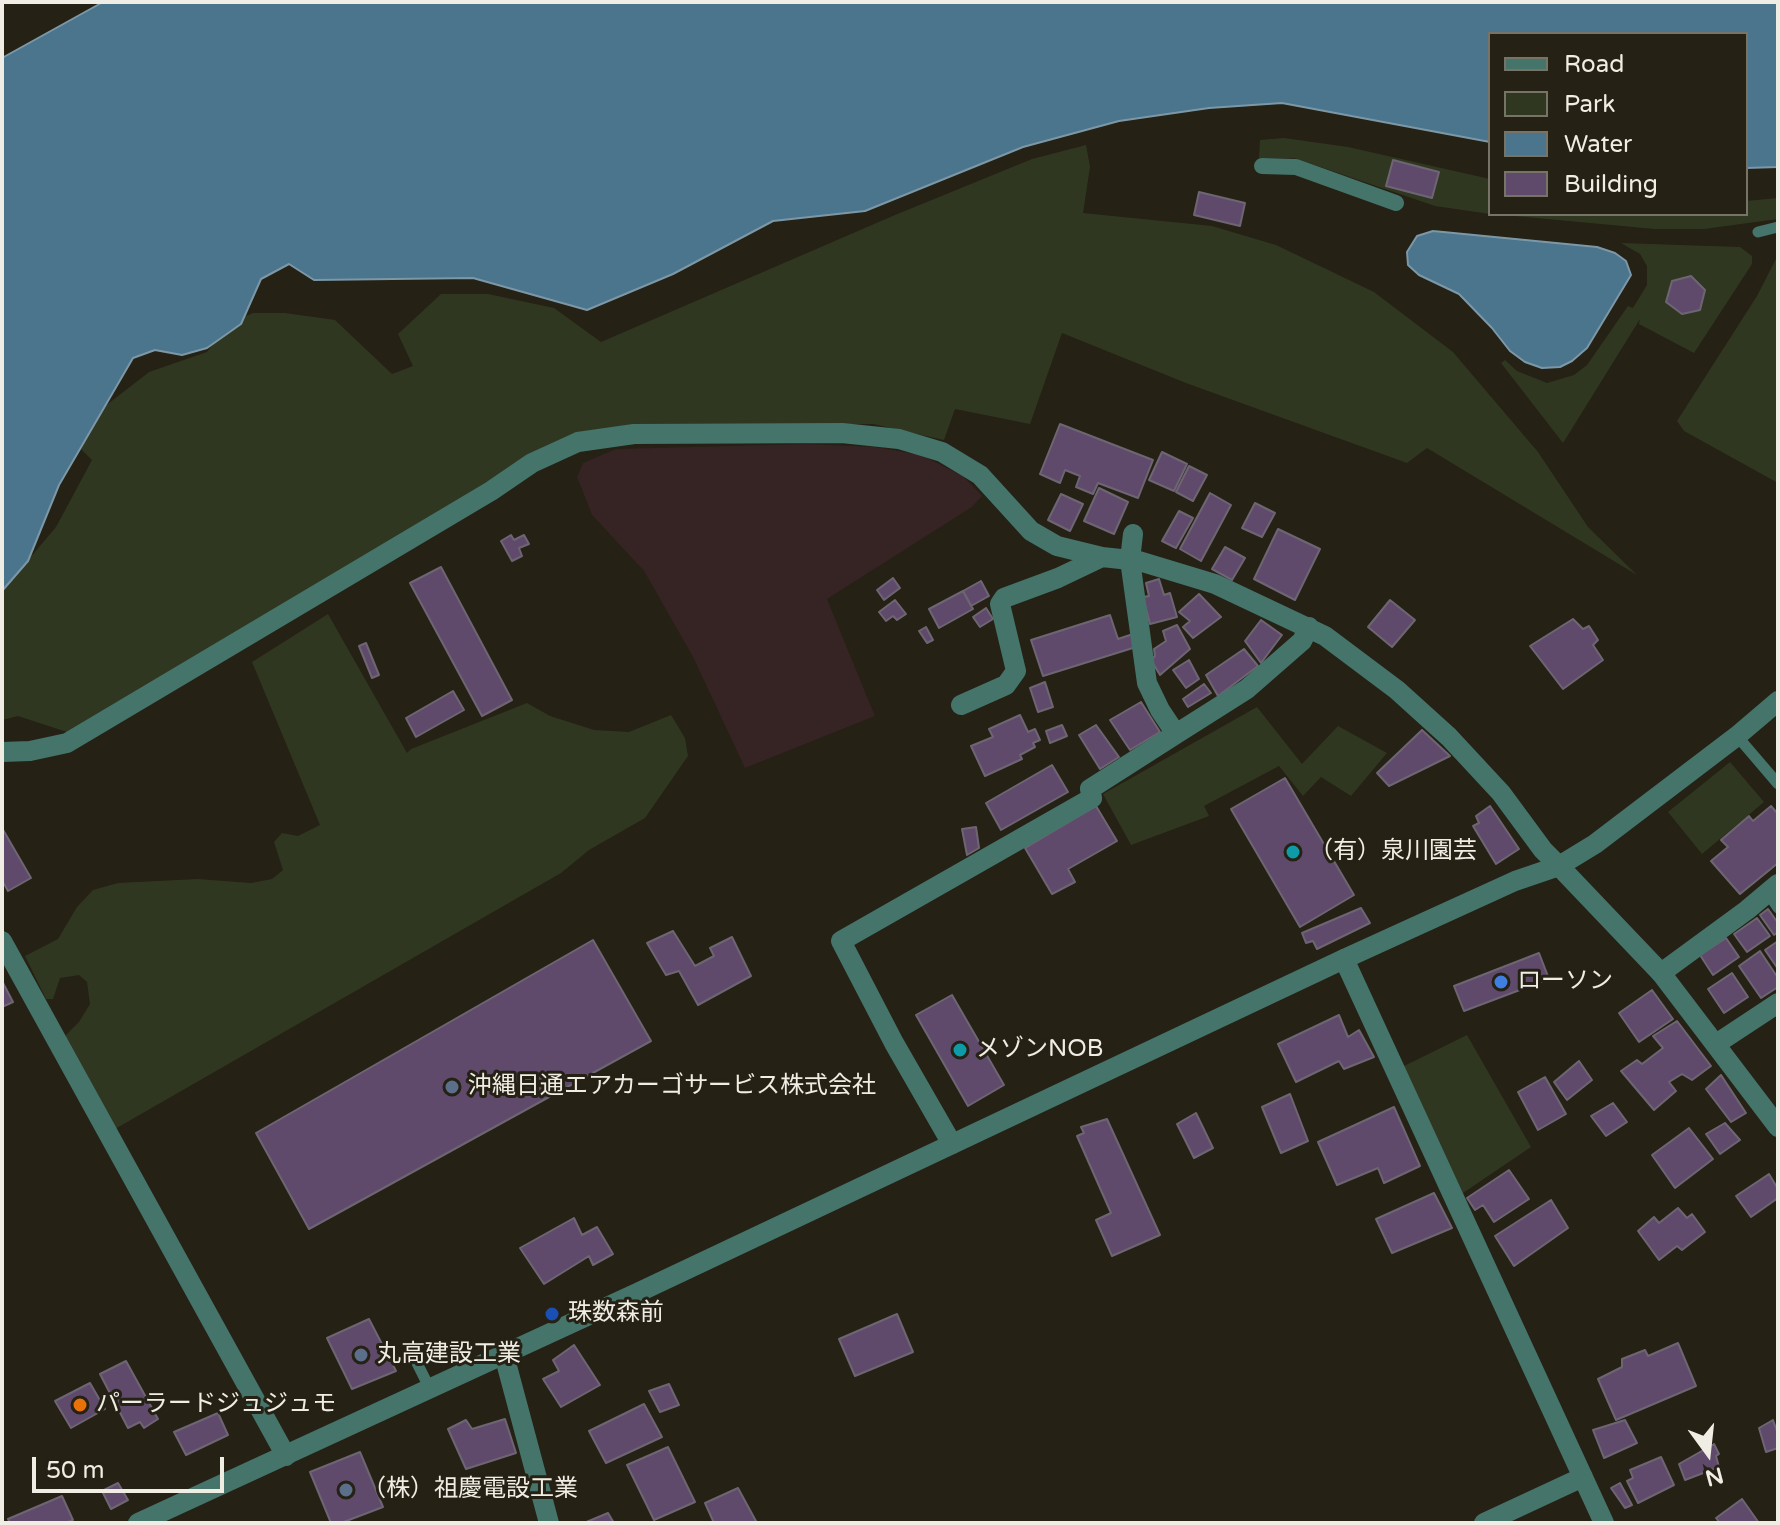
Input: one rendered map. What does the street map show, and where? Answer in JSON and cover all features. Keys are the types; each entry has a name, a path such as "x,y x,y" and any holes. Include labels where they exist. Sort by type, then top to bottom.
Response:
{"street":[{"path":"1262,166 1296,167 1396,203"},
{"path":"2,752 30,751 67,743 491,491 532,463 578,442 634,434 842,433 899,439 942,452 980,475 1031,531 1057,546 1130,560 1215,584 1309,627 1397,690 1449,737 1501,793 1543,850 1661,973 1776,1119"},
{"path":"1133,534 1130,560 1147,683 1176,734"},
{"path":"961,705 1006,685 1016,671 1000,604 1004,598 1102,557"},
{"path":"952,1144 894,1043 841,941 1092,798 1090,789 1247,689 1302,641 1309,627"},
{"path":"138,1523 504,1355 1344,959 1515,881 1559,866 1595,844 1778,701"},
{"path":"1661,973 1775,895"},
{"path":"2,941 286,1456"},
{"path":"1344,959 1604,1523"},
{"path":"1716,1044 1778,1003"},
{"path":"504,1355 549,1523"},
{"path":"1484,1523 1583,1477"}],"lane":[{"path":"1758,232 1778,227"},
{"path":"1737,736 1778,784"},
{"path":"411,1351 430,1389"}],"shaded area":[{"path":"806,444 875,447 921,455 963,476 982,496 972,507 827,599 875,716 745,768 693,657 644,571 592,515 577,477 583,463 616,449"}],"green space":[{"path":"1284,138 1348,147 1488,179 1488,214 1435,206 1294,158 1259,158 1260,140"},
{"path":"1086,145 1090,167 1083,213 1212,226 1276,245 1374,292 1453,352 1538,452 1588,527 1637,575 1427,448 1407,463 1186,383 1062,333 1030,424 955,409 944,440 873,424 779,425 582,436 73,734 18,716 2,720 2,591 56,527 92,460 81,449 104,407 149,372 207,352 229,323 253,313 285,313 335,320 392,374 413,366 398,334 441,294 488,294 554,308 601,342 1032,159"},
{"path":"1778,198 1778,219 1704,229 1655,229 1515,216 1748,216 1748,201"},
{"path":"1621,243 1740,247 1752,256 1752,264 1694,353 1639,324 1640,319 1563,443 1501,363 1505,360 1517,371 1547,383 1574,375 1587,365 1628,306 1633,308 1647,285 1647,266 1640,254"},
{"path":"1778,255 1778,483 1684,431 1677,421 1757,296"},
{"path":"328,614 407,753 527,703 550,716 594,730 629,732 671,715 685,738 688,756 645,818 589,850 561,873 115,1129 64,1037 79,1022 90,1004 87,982 79,975 60,978 53,999 46,999 25,956 58,939 77,907 93,890 118,883 198,879 251,883 272,879 283,870 274,842 282,833 298,836 320,825 252,662"},
{"path":"1257,707 1302,764 1338,726 1387,753 1351,796 1321,777 1303,796 1279,766 1204,806 1209,816 1131,845 1103,794"},
{"path":"1730,762 1764,802 1702,854 1668,812"},
{"path":"1467,1035 1531,1147 1463,1193 1402,1067"}],"water":[{"path":"103,2 1778,2 1778,167 1748,168 1748,32 1488,32 1488,142 1282,103 1209,108 1119,121 1023,147 865,211 773,221 673,274 587,310 473,278 314,280 289,264 261,279 241,324 207,348 182,355 155,350 133,358 59,485 28,561 2,591 2,58"},
{"path":"1433,231 1597,247 1615,253 1626,261 1631,275 1587,348 1560,367 1542,368 1525,362 1510,351 1459,294 1419,275 1408,265 1407,252 1417,236"}],"building":[{"path":"1393,160 1439,172 1432,198 1386,186"},
{"path":"1199,192 1245,203 1240,226 1194,215"},
{"path":"1691,276 1705,290 1700,310 1682,314 1666,302 1672,281"},
{"path":"1060,424 1153,460 1138,498 1098,483 1093,494 1076,487 1080,476 1065,470 1060,483 1040,474"},
{"path":"1162,452 1187,464 1174,491 1149,480"},
{"path":"1189,466 1207,475 1193,501 1176,492"},
{"path":"1099,488 1128,502 1114,534 1084,521"},
{"path":"1210,493 1231,505 1201,561 1180,549"},
{"path":"1061,494 1083,504 1070,531 1048,520"},
{"path":"1255,503 1275,513 1262,537 1242,528"},
{"path":"1179,511 1193,518 1176,548 1162,541"},
{"path":"1278,529 1320,549 1295,600 1254,579"},
{"path":"511,535 514,540 524,535 529,544 519,548 522,556 512,561 501,541"},
{"path":"1225,547 1245,558 1232,580 1212,569"},
{"path":"441,567 512,700 482,716 410,583"},
{"path":"893,578 900,588 884,600 877,590"},
{"path":"1159,579 1164,595 1170,593 1177,617 1150,624 1143,597 1149,596 1146,583"},
{"path":"981,581 989,596 971,606 963,591"},
{"path":"963,591 973,609 939,628 929,609"},
{"path":"1199,594 1221,617 1193,638 1183,627 1190,621 1179,612"},
{"path":"895,600 906,614 897,620 893,616 886,621 879,612"},
{"path":"1390,600 1415,620 1392,647 1368,627"},
{"path":"986,608 993,619 980,627 973,617"},
{"path":"1110,615 1118,639 1133,634 1136,647 1043,676 1031,640"},
{"path":"1573,619 1583,629 1589,626 1598,640 1593,645 1603,660 1563,689 1530,646"},
{"path":"1261,620 1282,635 1261,663 1245,641"},
{"path":"1177,625 1190,649 1160,675 1151,660 1155,656 1154,649 1166,641 1163,631"},
{"path":"926,627 933,640 927,643 919,631"},
{"path":"366,643 379,675 372,678 359,646"},
{"path":"1244,649 1258,666 1218,696 1206,675"},
{"path":"1189,660 1199,679 1186,688 1173,670"},
{"path":"1045,682 1053,707 1038,712 1030,688"},
{"path":"1204,684 1211,693 1188,707 1183,699"},
{"path":"453,691 464,710 416,737 406,718"},
{"path":"1141,702 1160,732 1130,750 1110,720"},
{"path":"1020,715 1028,732 1035,729 1040,740 1033,743 1035,747 1020,755 1022,759 985,776 971,746 993,737 989,729"},
{"path":"1062,725 1067,736 1050,743 1046,731"},
{"path":"1096,725 1119,757 1100,769 1079,735"},
{"path":"1422,730 1450,756 1389,786 1377,773"},
{"path":"1052,765 1068,792 1001,830 986,803"},
{"name":"（有）泉川園芸","path":"1285,778 1354,895 1300,927 1231,809"},
{"path":"1096,806 1117,841 1068,869 1075,882 1052,894 1025,848"},
{"path":"1490,806 1519,849 1496,864 1473,826 1479,823 1476,816"},
{"path":"1771,806 1778,814 1778,863 1740,894 1711,861 1728,847 1721,840 1749,816 1753,821"},
{"path":"976,827 979,848 967,855 962,829"},
{"path":"2,828 31,878 8,891 2,880"},
{"path":"1361,908 1370,923 1317,949 1313,941 1306,943 1302,933"},
{"path":"1768,909 1778,923 1778,932 1774,935 1760,915"},
{"path":"1757,918 1770,936 1747,952 1734,934"},
{"path":"673,931 695,966 714,956 710,948 732,937 751,976 698,1005 679,971 666,975 647,943"},
{"path":"1726,938 1739,957 1713,975 1700,955"},
{"name":"沖縄日通エアカーゴサービス株式会社","path":"593,940 651,1041 309,1229 256,1133"},
{"path":"1778,941 1778,969 1765,950"},
{"path":"1760,951 1778,978 1778,987 1761,998 1739,966"},
{"name":"ローソン","path":"1539,953 1549,979 1464,1011 1454,986"},
{"path":"1732,973 1748,997 1724,1013 1708,989"},
{"path":"2,981 13,1002 2,1007"},
{"path":"1652,990 1673,1019 1639,1042 1619,1013"},
{"name":"メゾンNOB","path":"952,995 1004,1085 968,1106 916,1015"},
{"path":"1339,1015 1348,1037 1359,1030 1374,1057 1344,1069 1339,1061 1296,1082 1278,1044"},
{"path":"1677,1021 1711,1066 1692,1080 1682,1074 1669,1082 1676,1091 1654,1110 1621,1071 1637,1060 1642,1064 1663,1048 1653,1036"},
{"path":"1579,1061 1592,1080 1567,1100 1554,1082"},
{"path":"1721,1075 1746,1113 1731,1122 1706,1089"},
{"path":"1545,1077 1566,1114 1538,1130 1518,1092"},
{"path":"1290,1094 1308,1141 1281,1153 1262,1107"},
{"path":"1613,1103 1627,1122 1606,1136 1591,1116"},
{"path":"1394,1107 1420,1166 1384,1183 1378,1168 1337,1185 1318,1142"},
{"path":"1196,1113 1213,1148 1194,1158 1177,1124"},
{"path":"1107,1119 1160,1235 1112,1256 1096,1220 1111,1213 1077,1136 1084,1133 1081,1127"},
{"path":"1725,1123 1740,1140 1720,1154 1706,1134"},
{"path":"1689,1128 1713,1159 1675,1188 1652,1155"},
{"path":"1509,1170 1529,1199 1494,1222 1483,1205 1475,1210 1467,1198"},
{"path":"1769,1174 1778,1189 1778,1198 1751,1217 1736,1196"},
{"path":"1434,1193 1452,1228 1392,1253 1376,1219"},
{"path":"1551,1200 1568,1228 1514,1266 1495,1236"},
{"path":"1678,1208 1687,1218 1692,1214 1705,1232 1682,1250 1677,1246 1659,1260 1638,1231 1654,1217 1659,1223"},
{"path":"574,1218 582,1235 597,1227 613,1254 593,1265 589,1256 544,1284 520,1248"},
{"path":"897,1314 913,1352 855,1376 839,1339"},
{"name":"丸高建設工業","path":"369,1319 396,1371 352,1389 327,1338"},
{"path":"1678,1343 1696,1386 1616,1420 1598,1379 1622,1367 1622,1359 1645,1350 1648,1356"},
{"path":"574,1345 600,1385 561,1407 543,1379 559,1371 553,1360"},
{"path":"126,1361 158,1419 144,1428 140,1422 128,1428 100,1374"},
{"name":"パーラードジュジュモ","path":"90,1383 105,1409 71,1428 55,1401"},
{"path":"669,1384 679,1405 660,1412 649,1391"},
{"path":"644,1404 662,1437 606,1463 589,1431"},
{"path":"218,1413 228,1435 186,1455 174,1432"},
{"path":"505,1419 516,1453 466,1469 448,1429 466,1420 472,1429"},
{"path":"1625,1420 1637,1443 1604,1458 1593,1430"},
{"path":"1773,1420 1778,1434 1778,1448 1766,1452 1759,1428"},
{"path":"1714,1444 1719,1454 1716,1456 1719,1467 1685,1480 1679,1464"},
{"path":"668,1447 695,1502 654,1520 627,1465"},
{"name":"（株）祖慶電設工業","path":"360,1452 383,1507 341,1523 331,1523 310,1472"},
{"path":"1661,1457 1674,1485 1638,1503 1627,1481 1633,1478 1630,1470"},
{"path":"118,1483 128,1500 111,1509 102,1491"},
{"path":"1620,1483 1632,1505 1625,1508 1611,1488"},
{"path":"738,1488 757,1523 714,1523 705,1503"},
{"path":"62,1496 73,1520 65,1523 10,1523 8,1519"},
{"path":"1742,1499 1759,1523 1720,1523 1716,1518"},
{"path":"608,1513 614,1523 584,1523"}],"place":[{"name":"（有）泉川園芸","path":"1293,852"},
{"name":"ローソン","path":"1501,982"},
{"name":"メゾンNOB","path":"960,1050"},
{"name":"沖縄日通エアカーゴサービス株式会社","path":"452,1087"},
{"name":"珠数森前","path":"552,1314"},
{"name":"丸高建設工業","path":"361,1355"},
{"name":"パーラードジュジュモ","path":"80,1405"},
{"name":"（株）祖慶電設工業","path":"346,1490"}]}
